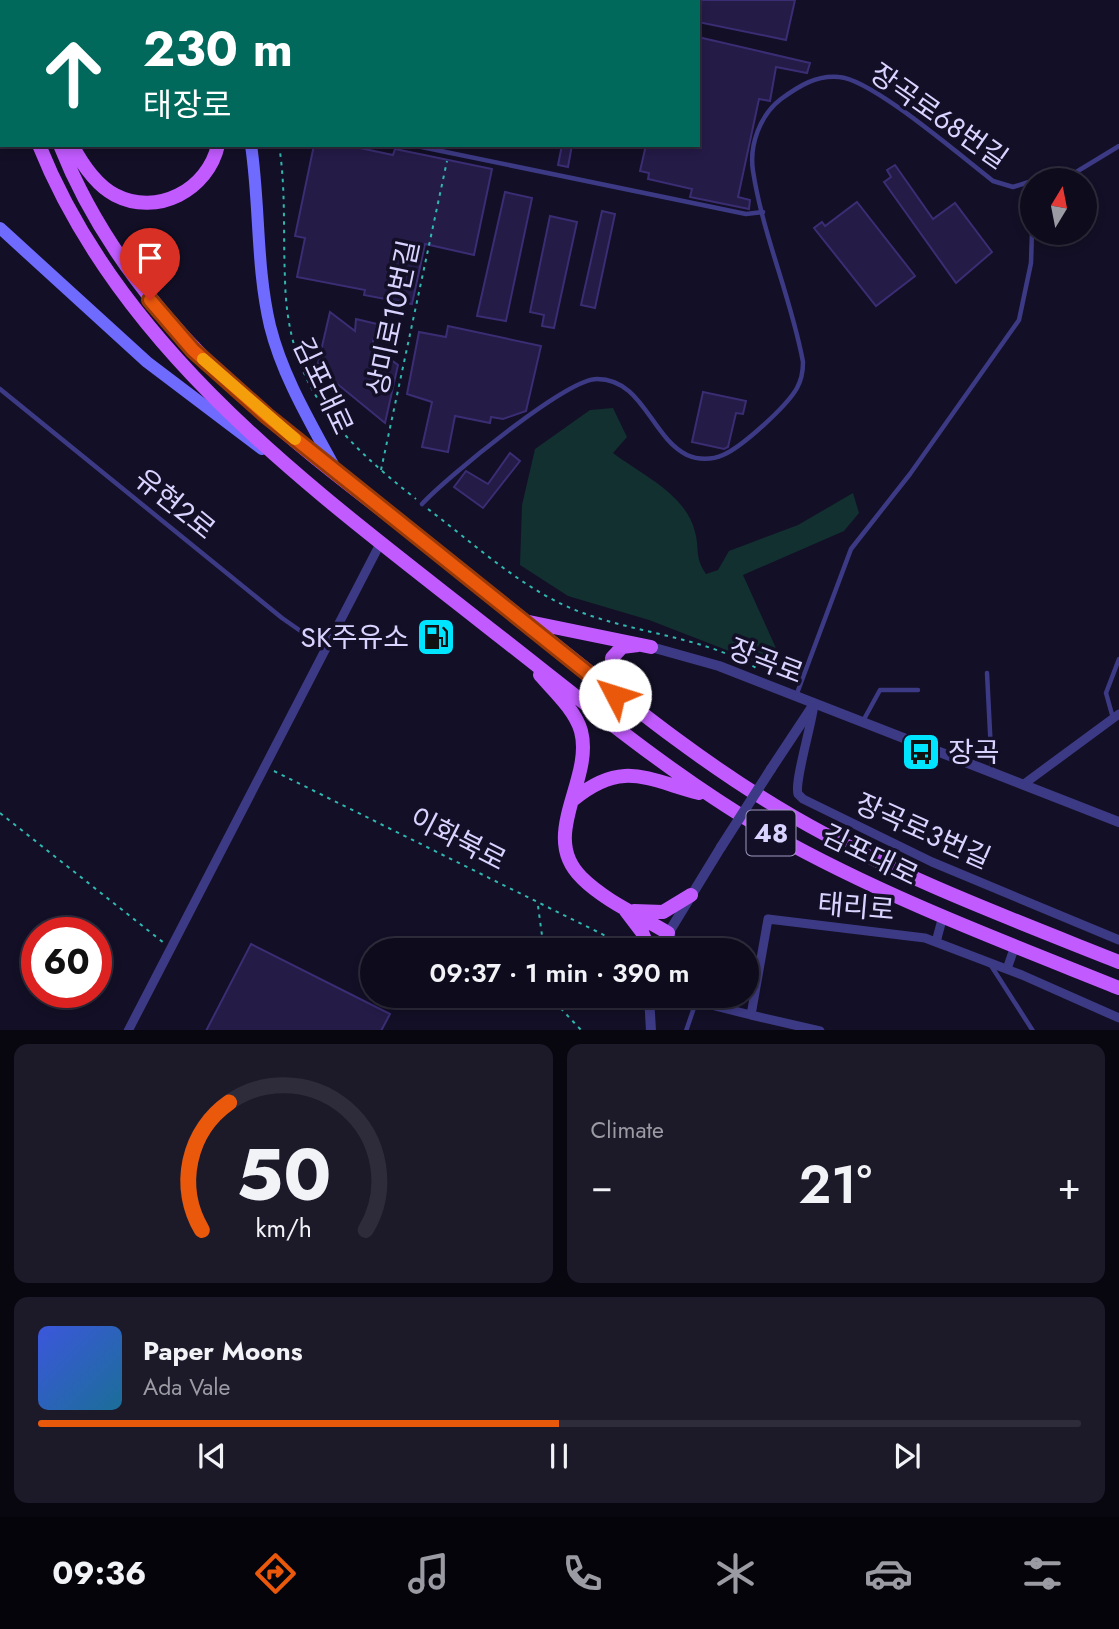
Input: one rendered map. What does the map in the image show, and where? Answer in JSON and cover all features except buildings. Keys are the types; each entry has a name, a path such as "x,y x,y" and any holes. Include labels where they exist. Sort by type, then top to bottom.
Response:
{"main road":[{"name":"48","path":"40,147 69,212 121,292 179,362 298,475"},
{"name":"48","path":"61,147 71,173 106,239 150,300 227,382 337,472"},
{"path":"73,147 89,172 113,194 145,203 178,196 197,184 209,170 217,147"},
{"name":"김포대로","path":"251,147 264,297 270,327 290,382 337,472 615,695 738,784 844,845 1119,962"},
{"name":"김포대로","path":"0,228 147,362 298,475 523,655 711,796 772,834 838,869 943,916 1119,988"},
{"path":"526,621 651,646"},
{"path":"615,695 611,667 616,651 629,645 651,646"},
{"path":"523,655 572,714 580,730 584,756 574,799 564,826 567,851 573,868 588,883 668,933"},
{"path":"574,799 593,783 619,774 645,777 711,796"},
{"path":"626,907 663,912 691,895"},
{"path":"626,907 644,938"}],"street":[{"path":"129,1030 381,542"},
{"name":"장곡로","path":"651,646 719,666 1119,822"},
{"path":"665,938 721,846 814,704"},
{"name":"장곡로3번길","path":"814,704 809,739 796,788 803,799 932,862 1119,940"},
{"path":"1024,784 1116,717"},
{"path":"936,943 943,916"},
{"name":"태리로","path":"751,1015 768,919 820,928 911,935 1007,970 1119,1018"},
{"path":"668,933 672,938"},
{"path":"1007,970 1015,946"},
{"path":"650,1008 651,1030"},
{"path":"723,1008 817,1030"}],"lane":[{"name":"장곡로68번길","path":"422,504 463,465 566,390 587,380 608,380 630,391 676,447 685,454 706,459 726,454 778,410 798,387 803,362 763,212 752,157 758,129 770,108 796,88 830,77 842,77 864,85 999,185 1020,185"},
{"name":"장곡로68번길","path":"1083,168 1119,146"},
{"path":"421,147 746,214 763,212"},
{"path":"795,697 851,549 910,474 980,371 1019,320 1031,263 1032,245"},
{"name":"유현2로","path":"0,389 289,624 326,648"},
{"path":"1116,717 1106,693 1119,659"},
{"path":"987,673 992,772"},
{"path":"863,722 880,690 918,690"},
{"path":"989,963 1032,1030"},
{"path":"686,1030 695,1008"}],"path":[{"name":"상미로10번길","path":"279,147 286,300 296,353 324,411 344,436 380,471"},
{"name":"상미로10번길","path":"380,471 449,153"},
{"path":"380,471 536,590 582,613 684,639 759,670"},
{"name":"이화북로","path":"264,766 608,938"},
{"path":"0,813 171,947"},
{"path":"538,905 542,938"},
{"path":"558,1008 581,1030"}],"green space":[{"path":"613,408 627,437 613,453 662,486 682,507 695,532 699,558 706,574 718,570 729,551 798,525 853,493 859,513 844,531 743,575 780,657 773,668 649,620 568,596 520,565 522,505 535,449 590,410"}],"slow traffic":[{"path":"203,359 295,439"}],"place":[{"name":"SK주유소","path":"436,637"},
{"name":"장곡","path":"921,752"}],"route":[{"path":"150,300 193,350 267,416 615,695"}]}
